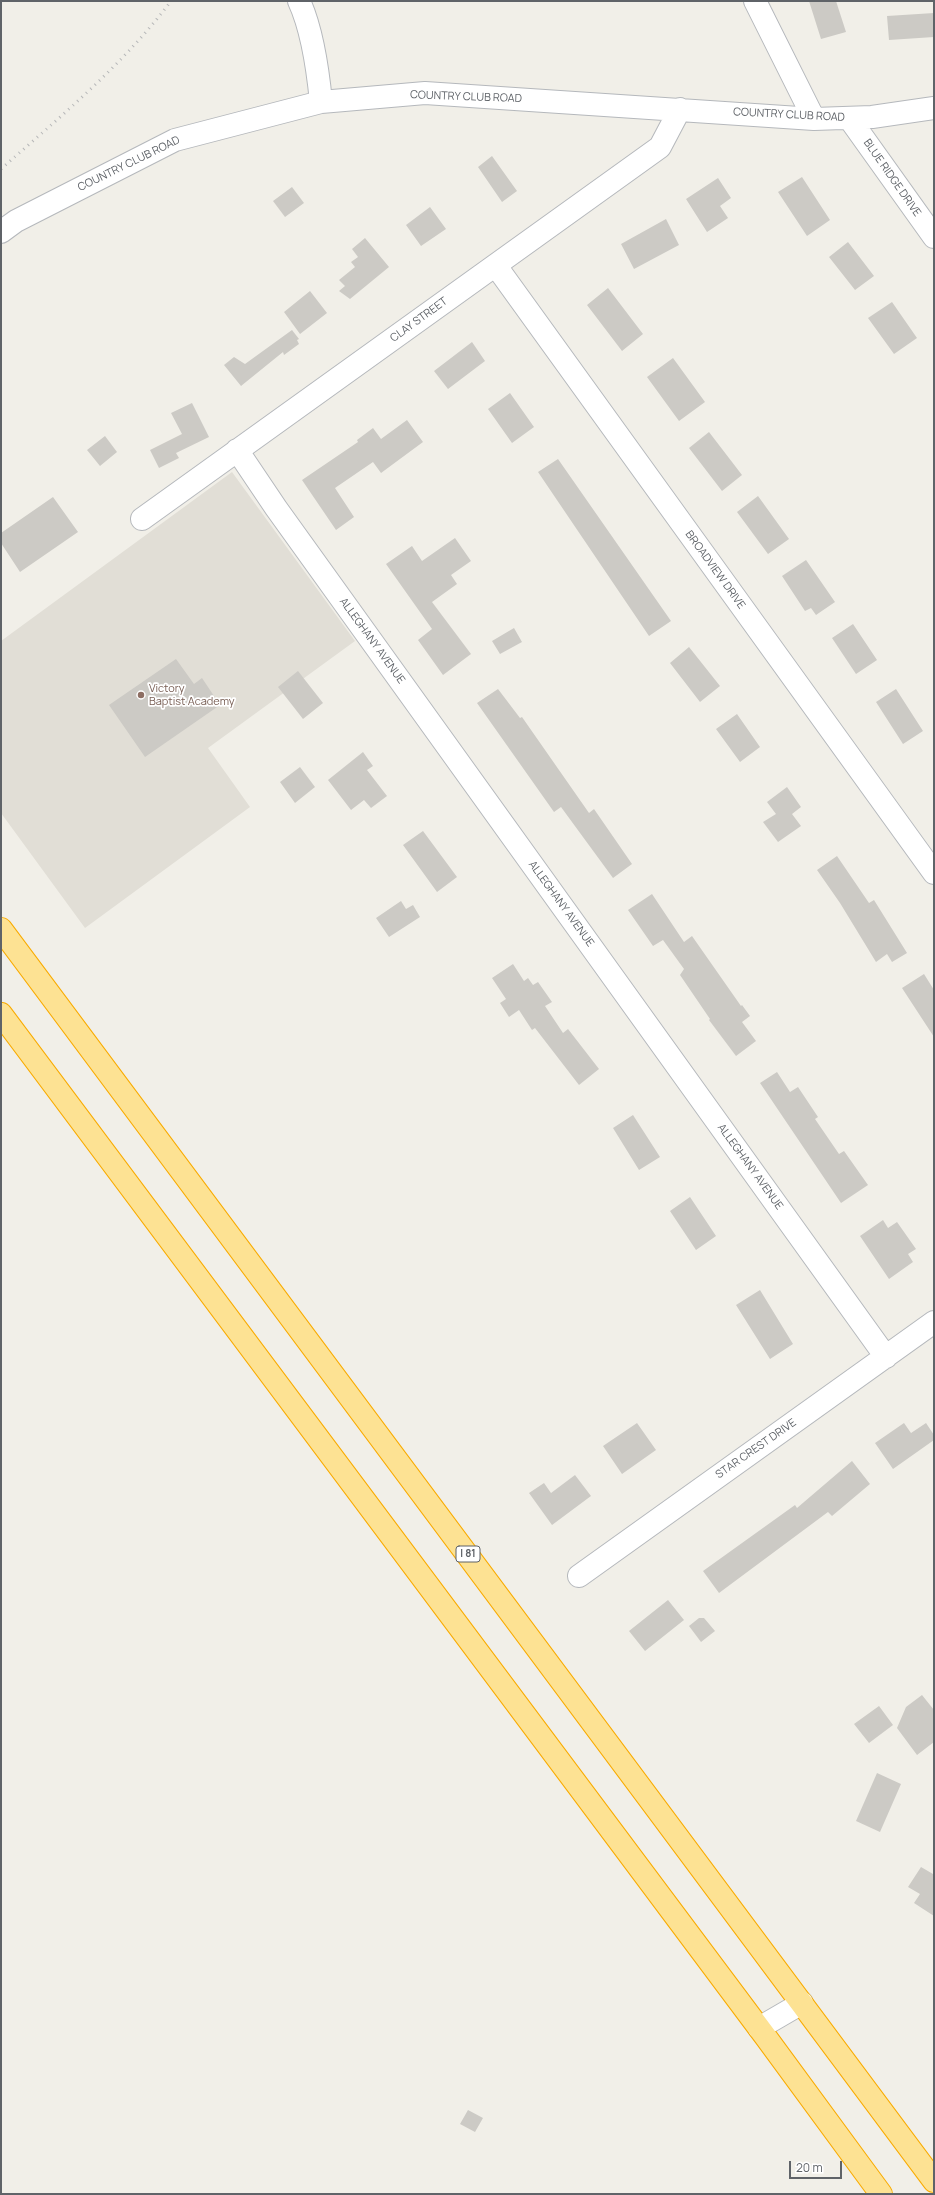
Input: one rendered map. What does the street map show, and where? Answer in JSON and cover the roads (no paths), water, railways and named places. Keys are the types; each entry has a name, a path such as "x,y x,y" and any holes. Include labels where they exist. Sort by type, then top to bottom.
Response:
{"highway":[{"name":"I 81","path":"1,929 934,2181"},
{"path":"1,1014 759,2028 881,2194"}],"street":[{"path":"299,1 306,15 319,86 320,102"},
{"path":"755,1 814,119"},
{"name":"COUNTRY CLUB ROAD","path":"1,232 16,221 175,140 320,102 425,93 814,119 872,117 934,108"},
{"name":"CLAY STREET","path":"142,519 660,147 680,109"},
{"name":"BLUE RIDGE DRIVE","path":"849,118 934,237"},
{"name":"BROADVIEW DRIVE","path":"496,266 934,874"},
{"name":"ALLEGHANY AVENUE","path":"237,450 290,527 886,1357"},
{"name":"STAR CREST DRIVE","path":"579,1576 934,1322"},
{"path":"759,2028 802,2003"}],"railway":[{"path":"1,169 112,69 171,1"}],"place":[{"name":"Victory Baptist Academy","path":"141,695"}]}
